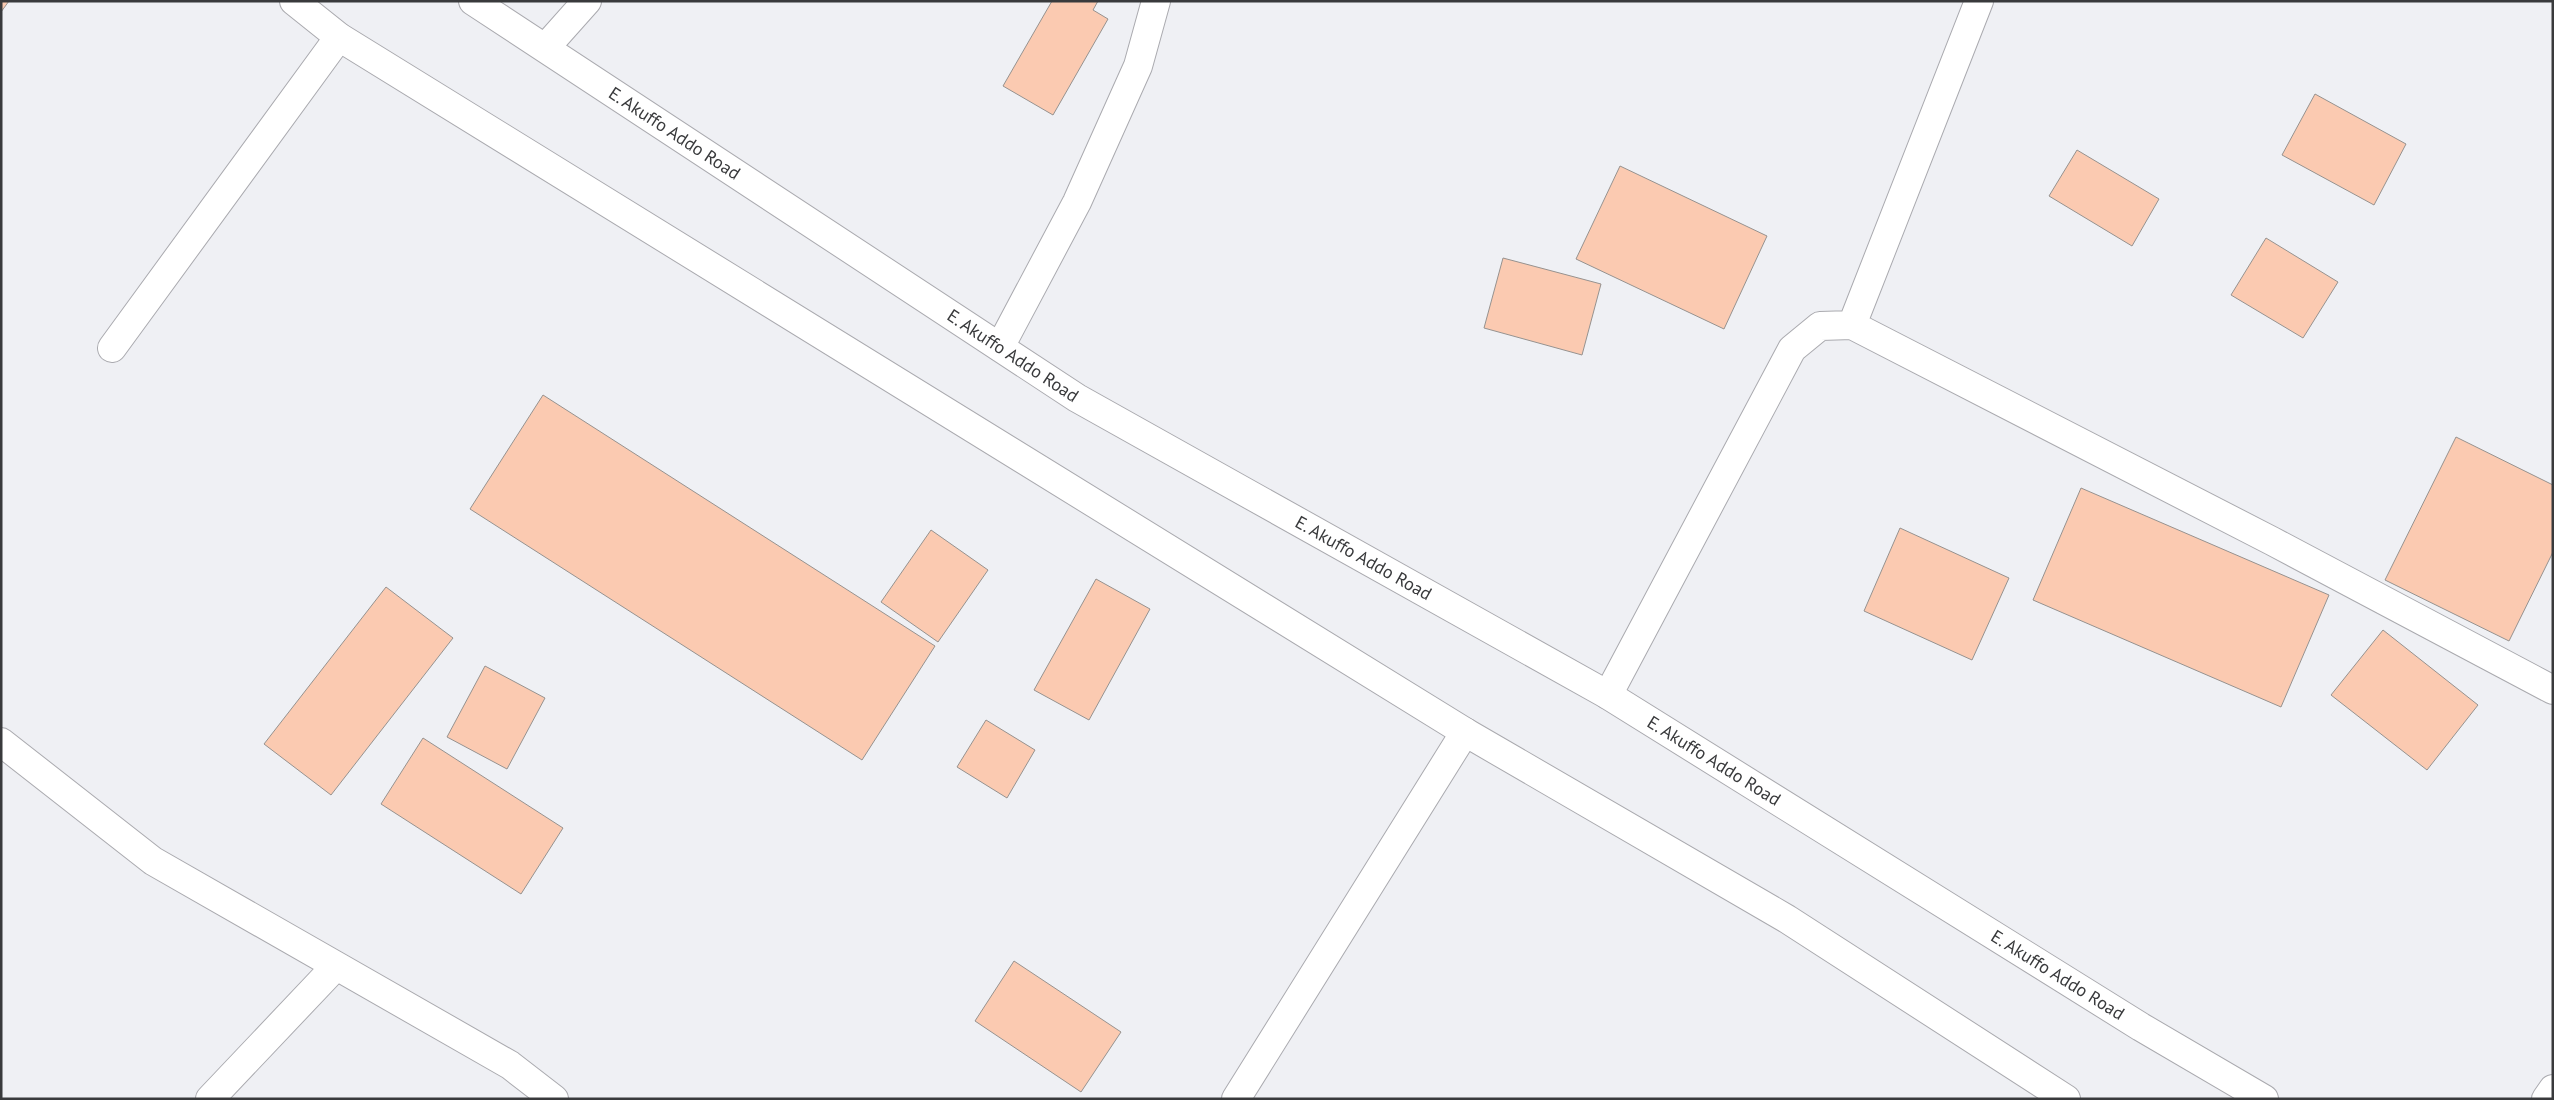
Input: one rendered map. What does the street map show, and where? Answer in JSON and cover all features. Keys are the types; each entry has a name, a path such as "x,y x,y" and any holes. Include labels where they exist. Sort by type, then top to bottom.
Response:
{"main road":[{"path":"294,1 338,37 1466,732 1787,919 2066,1099"},
{"name":"E. Akuffo Addo Road","path":"473,1 1077,398 1608,695 2140,1026 2264,1099"},
{"path":"546,48 587,1"},
{"path":"1000,347 1082,193 1138,66 1156,1"},
{"path":"1852,325 1978,1"},
{"path":"112,348 338,37"},
{"path":"1608,695 1792,349 1820,326 1852,325 2272,541 2553,690"},
{"path":"1236,1099 1466,732"},
{"path":"1,742 153,861 510,1065 554,1099"},
{"path":"210,1099 336,966"},
{"path":"2546,1099 2553,1089"}],"building":[{"path":"1,1 9,1 1,12"},
{"path":"1052,1 1098,1 1093,10 1108,19 1053,115 1003,86"},
{"path":"2315,94 2406,144 2374,205 2282,155"},
{"path":"2077,150 2159,199 2132,246 2049,196"},
{"path":"1620,166 1767,236 1724,329 1576,259"},
{"path":"2266,238 2338,282 2303,338 2231,295"},
{"path":"1503,258 1601,284 1582,355 1484,328"},
{"path":"543,395 935,646 862,760 470,509"},
{"path":"2456,437 2553,485 2553,552 2509,641 2385,580"},
{"path":"2081,488 2329,595 2281,707 2033,600"},
{"path":"1900,528 2009,578 1972,660 1864,611"},
{"path":"931,530 988,570 938,642 881,602"},
{"path":"1096,579 1150,609 1089,720 1034,690"},
{"path":"386,587 453,638 331,795 264,744"},
{"path":"2383,630 2478,705 2427,770 2331,695"},
{"path":"485,666 545,698 507,769 447,737"},
{"path":"986,720 1035,750 1007,798 957,767"},
{"path":"423,738 563,828 521,894 381,804"},
{"path":"1014,961 1121,1032 1081,1092 975,1021"}]}
